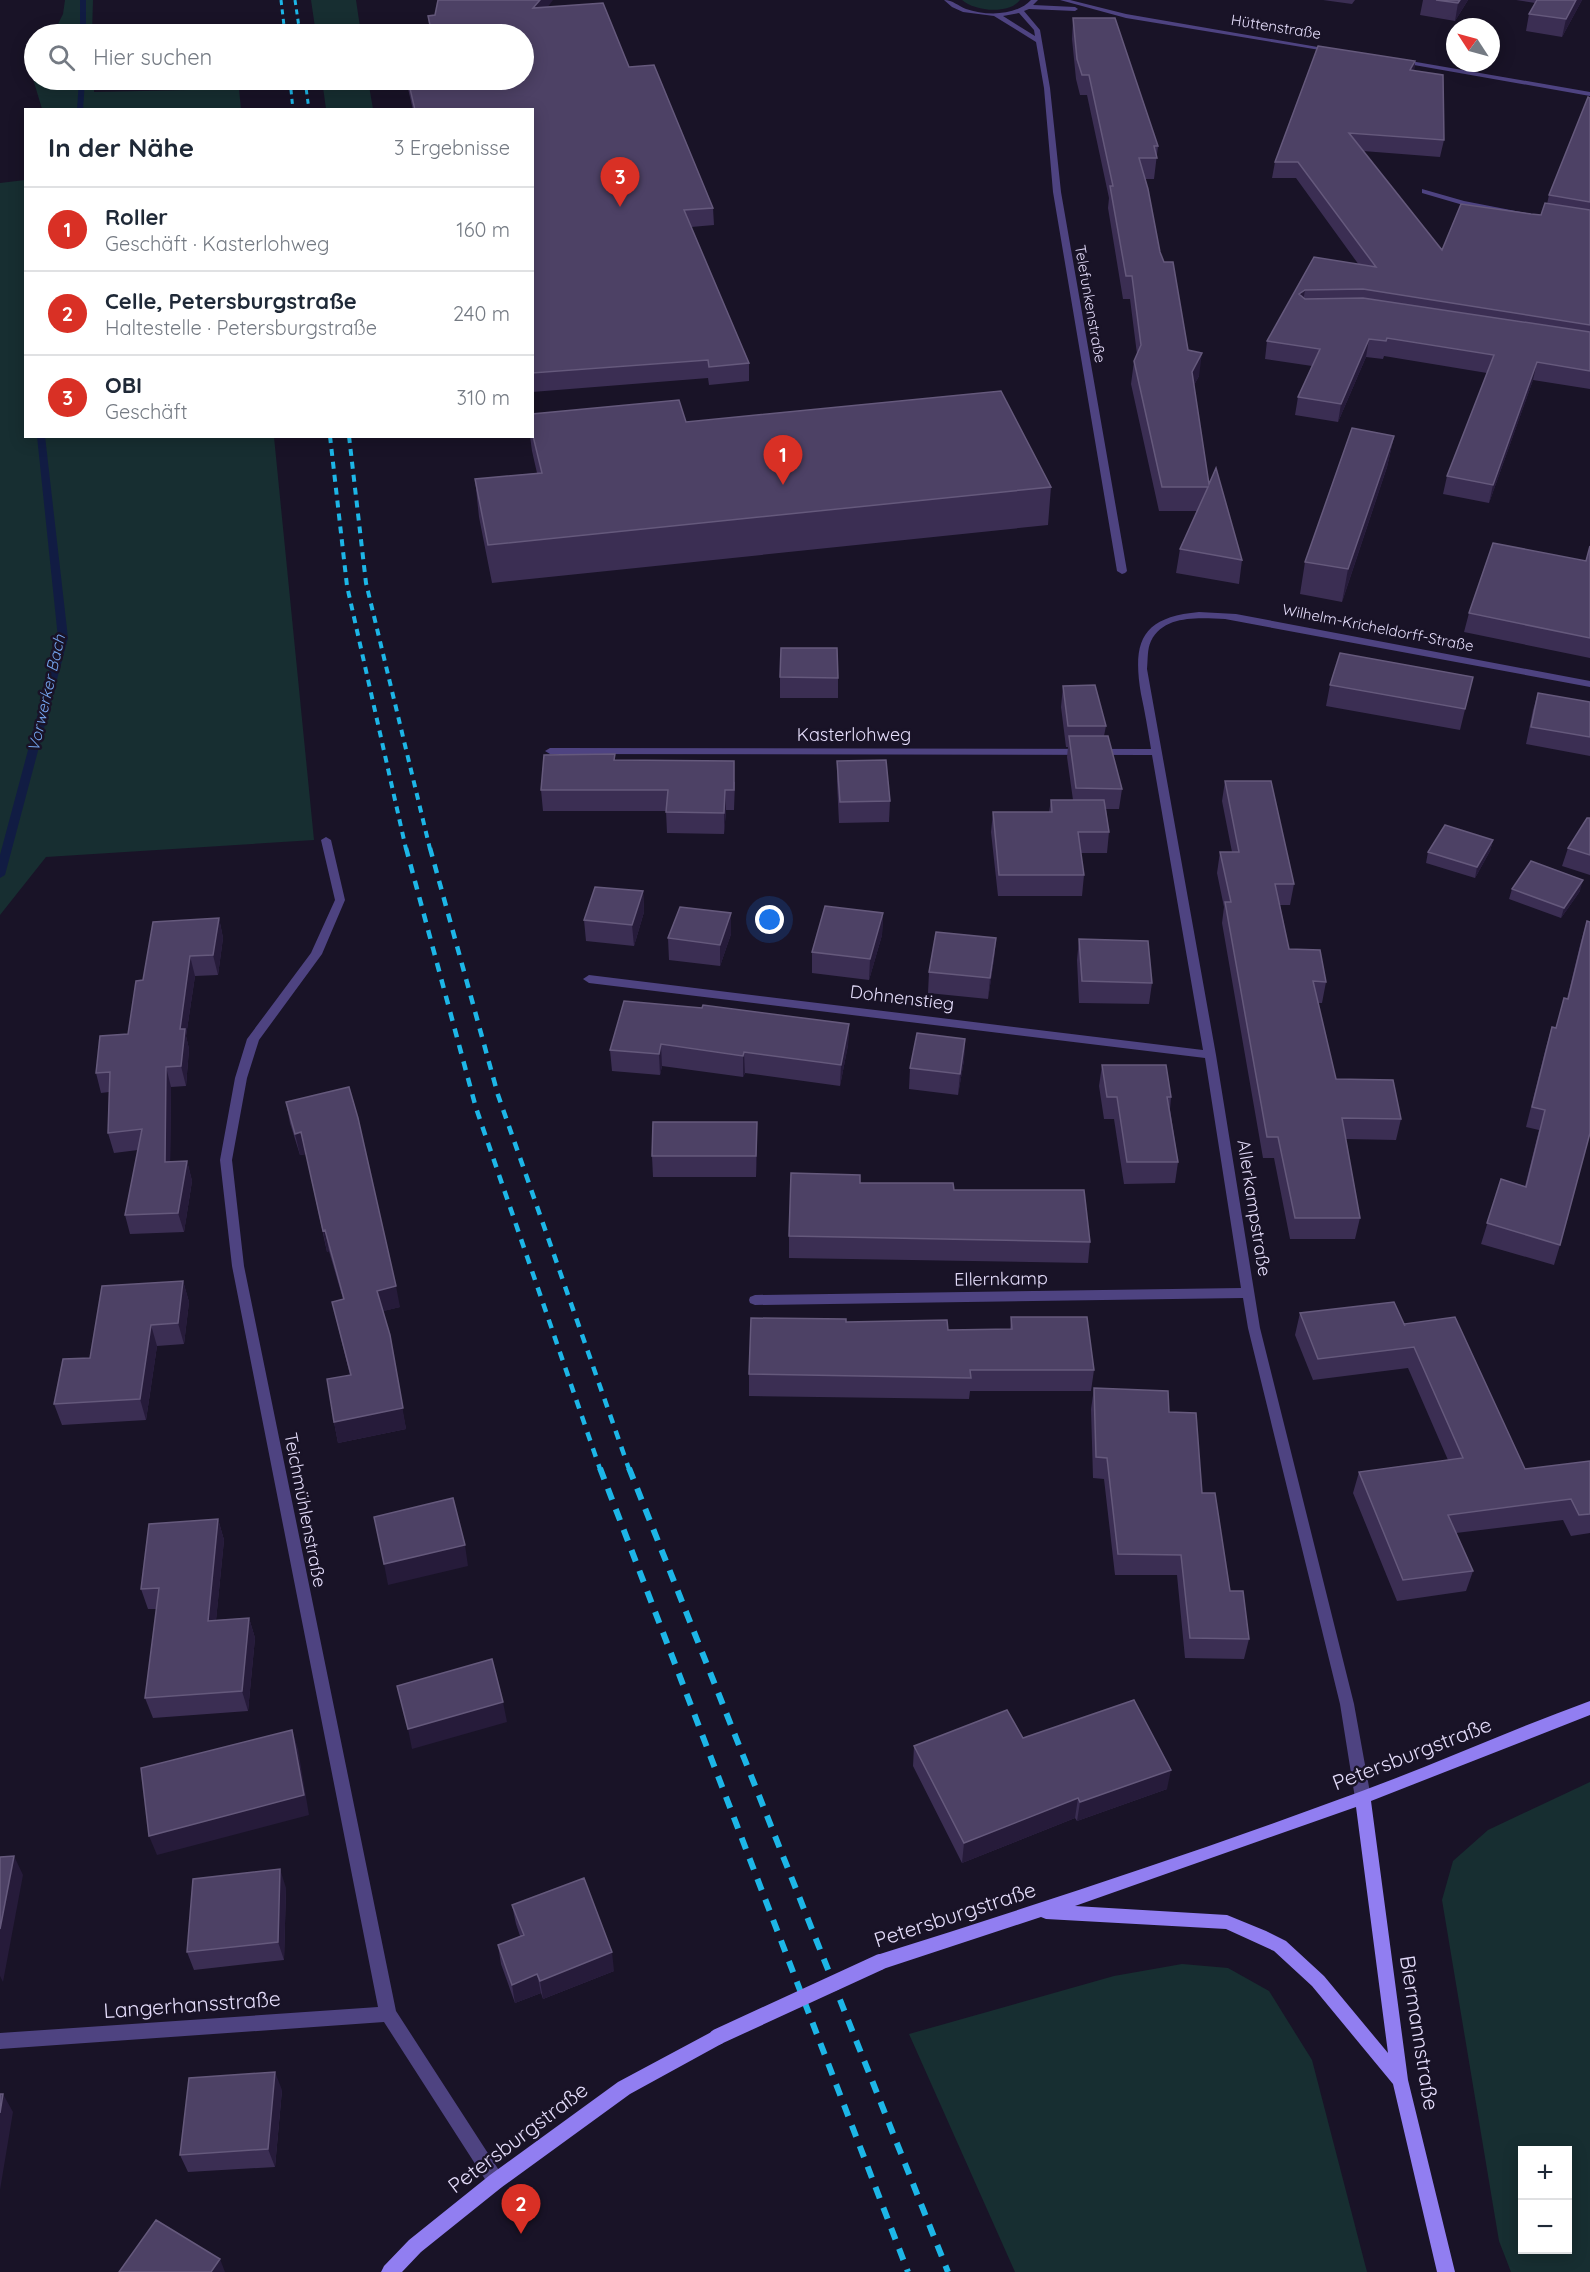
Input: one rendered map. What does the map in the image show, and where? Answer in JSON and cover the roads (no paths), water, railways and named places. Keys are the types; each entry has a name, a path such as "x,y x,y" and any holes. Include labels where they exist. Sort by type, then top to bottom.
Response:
{"main road":[{"name":"Petersburgstraße","path":"390,2272 415,2246 496,2181 624,2088 717,2037 880,1962 1040,1912 1363,1798 1590,1708"},
{"name":"Biermannstraße","path":"1363,1798 1400,2080 1446,2272"},
{"path":"1040,1912 1227,1922 1260,1936 1280,1946 1318,1981 1400,2080"}],"street":[{"path":"947,0 965,11 995,14 1020,11 1035,0"},
{"path":"1063,0 1100,11"},
{"path":"1028,7 1100,11"},
{"name":"Telefunkenstraße","path":"1020,11 1037,30 1047,88 1057,192 1122,571"},
{"name":"Hüttenstraße","path":"1100,11 1336,50"},
{"path":"995,14 1038,41"},
{"path":"1393,60 1590,94"},
{"path":"1425,191 1463,203 1544,216"},
{"name":"Wilhelm-Kricheldorff-Straße","path":"1161,624 1193,614 1236,617 1590,684"},
{"name":"Allerkampstraße","path":"1161,624 1146,641 1142,669 1210,1055 1248,1293 1347,1704 1363,1798"},
{"name":"Kasterlohweg","path":"550,751 1158,752"},
{"name":"Teichmühlenstraße","path":"326,840 340,900 316,954 253,1039 242,1078 226,1160 238,1266 388,2014 496,2181"},
{"name":"Dohnenstieg","path":"589,979 1210,1055"},
{"name":"Ellernkamp","path":"755,1300 1248,1293"},
{"name":"Langerhansstraße","path":"0,2041 388,2014"}],"waterway":[{"name":"Vorwerker Bach","path":"83,0 83,24"},
{"name":"Vorwerker Bach","path":"80,108 81,90"},
{"name":"Vorwerker Bach","path":"0,875 63,638 41,438"}],"railway":[{"path":"281,0 284,24"},
{"path":"295,0 299,24"},
{"path":"291,90 293,108"},
{"path":"306,90 309,108"},
{"path":"330,438 347,586 406,849"},
{"path":"349,438 366,583 430,849"},
{"path":"406,848 476,1108 600,1469"},
{"path":"430,848 498,1095 629,1469"},
{"path":"600,1468 908,2272"},
{"path":"629,1468 948,2272"}],"place":[{"name":"OBI","path":"620,207"},
{"name":"Roller","path":"783,485"},
{"name":"Celle, Petersburgstraße","path":"521,2234"}]}
